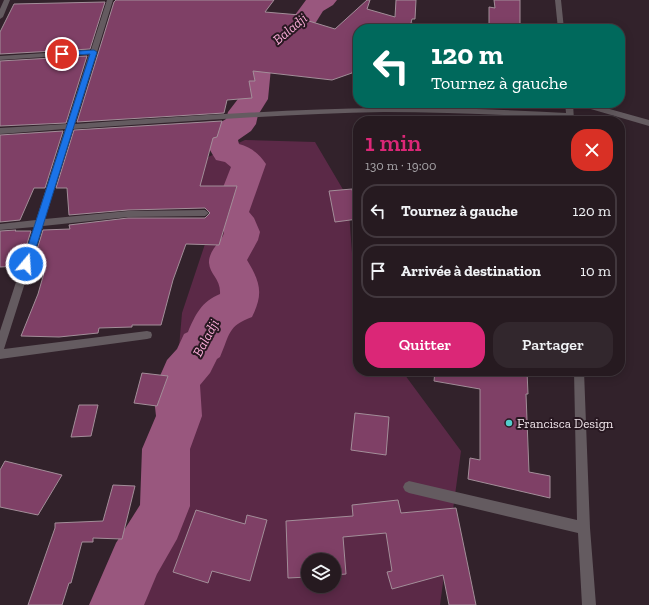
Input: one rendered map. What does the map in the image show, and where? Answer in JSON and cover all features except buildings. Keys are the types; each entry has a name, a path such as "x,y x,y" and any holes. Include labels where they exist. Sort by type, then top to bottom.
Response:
{"street":[{"path":"0,17 7,0"},
{"path":"0,348 110,0"},
{"path":"558,0 560,24"},
{"path":"0,58 94,52"},
{"path":"597,108 625,116"},
{"path":"0,131 220,117 382,110 426,110 522,116"},
{"path":"625,116 649,123"},
{"path":"0,227 128,214 205,213"},
{"path":"0,354 146,335"},
{"path":"579,376 584,528 589,605"},
{"path":"409,487 584,528"}],"shaded area":[{"name":"Baladji","path":"245,140 315,142 348,198 353,267 353,376 406,376 461,451 440,605 107,605 172,427 182,313 213,220 191,165"}],"waterway":[{"name":"Baladji","path":"116,605 135,562 163,514 166,498 166,449 179,416 176,398 177,397 178,408 178,385 182,374 195,360 199,347 205,344 209,330 215,319 224,311 238,305 240,298 239,283 237,277 229,268 228,260 229,254 240,240 242,232 239,223 234,219 231,213 249,164 236,154 228,152 222,143 222,136 240,124 243,112 253,99 259,55 288,31 304,21 314,6 324,0"}],"place":[{"name":"Francisca Design","path":"509,423"}],"route":[{"path":"26,264 94,52 62,54"}]}
